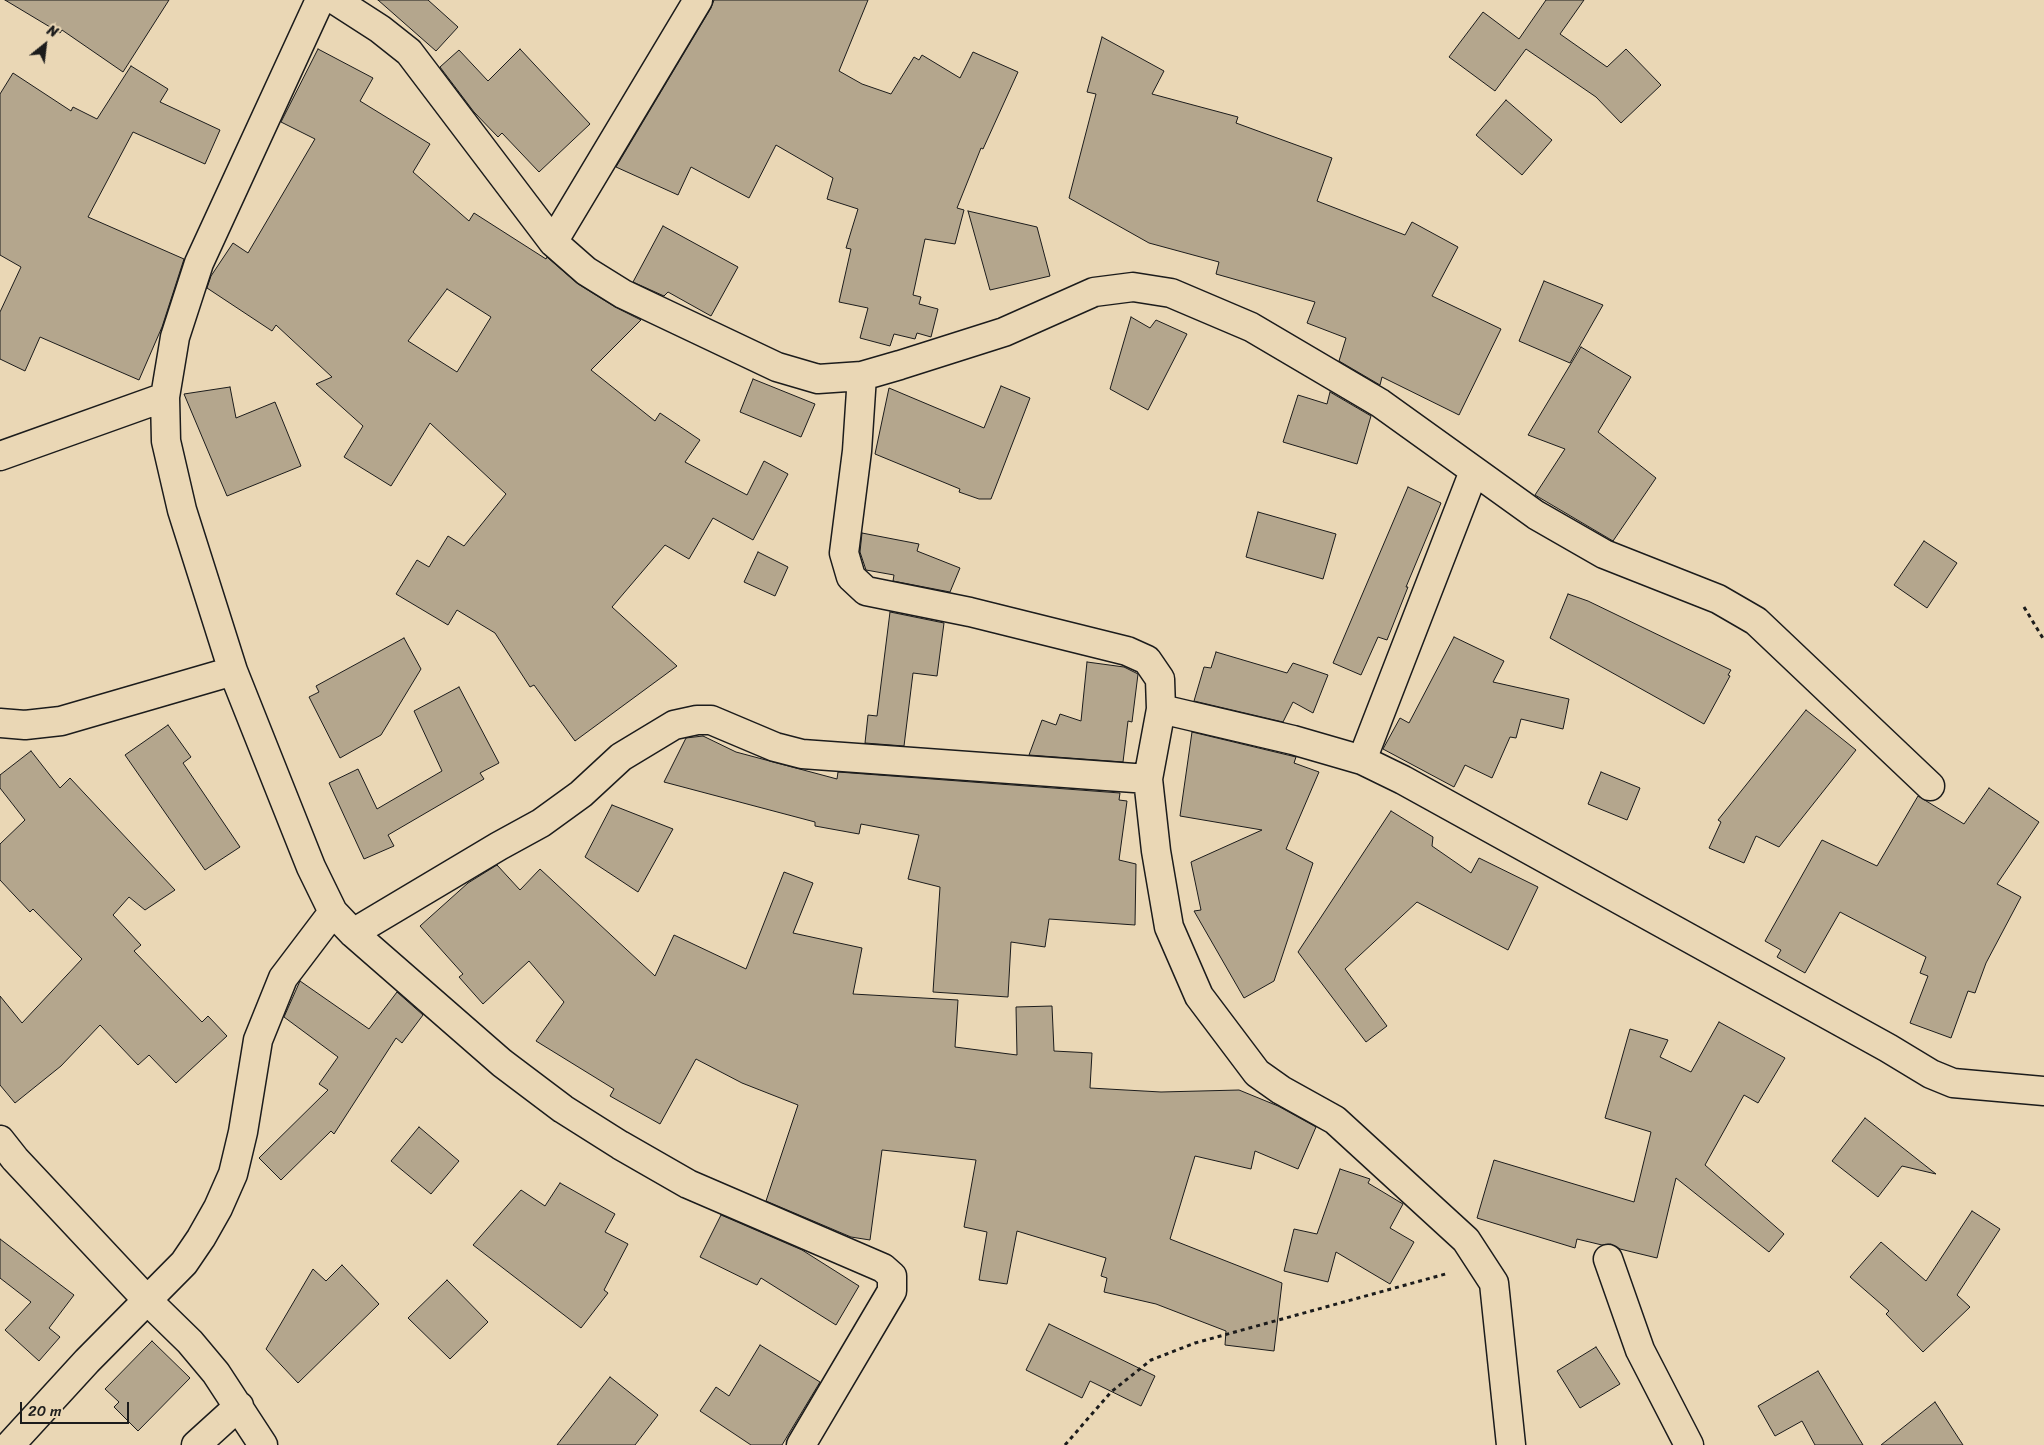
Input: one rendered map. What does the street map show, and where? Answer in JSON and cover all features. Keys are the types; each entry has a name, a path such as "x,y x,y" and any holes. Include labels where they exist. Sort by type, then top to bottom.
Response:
{"street":[{"path":"320,0 199,263 175,337 165,396 166,441 182,510 234,671 311,867 333,912 352,933 502,1063 563,1109 688,1184 883,1268 892,1276 892,1291 801,1445"},
{"path":"335,0 380,29 409,52 553,242 586,271 623,294 778,367 818,379 862,376 1004,332 1094,292 1133,287 1171,293 1251,327 1380,403 1424,432 1474,471 1536,515 1604,554 1718,599 1756,621 1930,786"},
{"path":"553,242 698,0"},
{"path":"862,376 857,451 844,553 851,577 866,591 970,612 1127,651 1147,660 1160,678 1161,710 1148,779 1156,850 1169,927 1200,996 1257,1073 1281,1090 1335,1120 1466,1240 1494,1283 1512,1445"},
{"path":"0,456 165,396"},
{"path":"1362,760 1474,471"},
{"path":"0,723 24,725 61,721 234,671"},
{"path":"1161,710 1293,740 1362,760 1403,780 1888,1048 1931,1074 1953,1083 2044,1091"},
{"path":"352,933 499,846 541,824 581,794 621,757 674,725 697,720 711,720 775,747 802,754 1148,779"},
{"path":"10,1445 86,1361 184,1263 218,1208 233,1174 241,1140 258,1040 283,978 333,912"},
{"path":"0,1140 14,1159 148,1301 190,1342 216,1373 264,1445"},
{"path":"1608,1259 1640,1350 1688,1445"},
{"path":"196,1445 239,1406"}],"path":[{"path":"2024,607 2044,640"},
{"path":"1064,1445 1111,1392 1151,1360 1195,1343 1482,1264"}],"building":[{"path":"5,0 169,0 123,72 62,30 60,33"},
{"path":"378,0 428,0 458,27 436,51"},
{"path":"714,0 868,0 839,71 862,84 891,94 914,57 919,60 922,55 960,78 973,52 1018,72 983,149 981,148 957,208 964,210 955,244 925,239 913,295 921,297 919,304 938,309 931,337 917,333 915,339 894,334 890,346 860,338 868,308 839,302 851,249 846,248 858,209 827,199 833,178 776,145 749,198 691,167 678,195 616,167"},
{"path":"1546,0 1584,0 1560,34 1607,67 1626,49 1661,85 1621,123 1596,97 1526,49 1495,91 1449,57 1483,12 1519,39"},
{"path":"1102,37 1164,71 1152,94 1238,117 1236,123 1332,158 1317,201 1405,235 1412,222 1458,247 1432,296 1501,329 1459,415 1382,377 1380,385 1339,361 1346,338 1307,323 1315,302 1216,274 1219,262 1149,243 1069,198 1096,94 1087,92"},
{"path":"318,49 373,78 360,101 430,144 413,172 469,221 474,213 546,259 547,257 578,284 615,307 641,320 591,370 655,421 660,413 700,440 685,462 747,495 764,461 788,474 753,540 713,518 689,559 665,545 612,607 677,666 575,741 534,685 530,687 495,633 457,610 448,625 396,594 417,560 429,567 448,536 464,546 506,494 430,423 391,486 344,457 363,426 316,384 332,377 276,325 272,331 207,288 211,276 233,243 248,253 315,139 281,122","holes":["447,289 491,317 457,372 408,341"]},
{"path":"520,49 590,124 539,172 502,133 498,137 474,112 440,67 459,50 488,81"},
{"path":"131,66 168,89 160,102 220,130 205,164 133,132 88,217 184,259 162,327 139,380 40,337 25,371 0,359 0,312 21,267 0,255 0,94 13,73 71,111 73,107 97,119"},
{"path":"1506,100 1552,140 1522,175 1476,135"},
{"path":"968,211 1037,227 1050,276 990,290"},
{"path":"663,226 738,267 711,316 668,292 664,296 633,282"},
{"path":"1544,281 1603,305 1570,363 1519,341"},
{"path":"1131,317 1150,328 1156,320 1187,334 1148,410 1110,389"},
{"path":"1581,347 1631,377 1598,432 1656,478 1613,541 1535,495 1565,449 1528,435"},
{"path":"753,379 815,404 801,437 740,412"},
{"path":"1001,386 1030,398 991,499 979,499 959,492 960,489 875,454 889,388 984,428"},
{"path":"230,387 236,418 275,402 301,466 227,496 184,394"},
{"path":"1330,392 1371,416 1357,464 1283,442 1298,395 1327,404"},
{"path":"1408,487 1441,503 1406,587 1408,587 1387,640 1378,637 1361,675 1333,663"},
{"path":"1258,512 1336,534 1323,579 1246,557"},
{"path":"862,533 919,544 917,551 960,568 950,592 893,581 894,575 866,570 860,552"},
{"path":"1924,541 1957,563 1927,608 1894,585"},
{"path":"758,552 788,567 775,596 744,582"},
{"path":"1568,594 1588,601 1731,670 1728,675 1730,676 1704,724 1550,638"},
{"path":"890,612 944,623 937,676 913,673 904,746 865,743 868,715 877,716"},
{"path":"1454,637 1504,661 1493,682 1569,699 1563,729 1521,719 1516,738 1510,737 1492,778 1465,765 1454,787 1383,749 1400,718 1409,723"},
{"path":"404,638 421,669 381,735 340,758 309,697 319,692 316,686"},
{"path":"1216,652 1287,673 1293,663 1328,675 1313,713 1293,702 1283,722 1194,701 1204,667 1211,668"},
{"path":"1087,662 1124,667 1138,674 1132,722 1128,721 1123,762 1029,755 1042,720 1056,725 1060,714 1081,721"},
{"path":"459,687 499,763 480,773 484,779 388,835 394,846 364,859 329,783 358,769 377,809 442,771 414,711"},
{"path":"1806,710 1856,750 1779,847 1756,836 1744,863 1709,848 1721,822 1718,820"},
{"path":"168,725 191,757 183,763 240,847 205,870 125,755"},
{"path":"1192,732 1296,757 1294,763 1319,772 1286,849 1313,863 1274,981 1244,998 1194,911 1201,910 1191,862 1262,830 1180,816"},
{"path":"703,736 736,752 837,779 838,772 1120,793 1119,800 1127,801 1119,860 1136,864 1135,925 1049,919 1045,947 1011,942 1008,997 933,992 940,887 908,879 919,835 861,824 859,834 815,826 815,822 664,782 686,738"},
{"path":"31,751 60,788 70,778 175,890 145,910 129,897 113,915 141,945 134,951 202,1022 208,1016 227,1036 176,1083 149,1055 138,1065 100,1025 61,1066 15,1103 0,1085 0,996 22,1023 82,959 33,909 30,912 0,880 0,844 25,820 0,788 0,775"},
{"path":"1601,772 1640,788 1627,820 1588,804"},
{"path":"1989,788 2039,822 1997,884 2021,897 1986,963 1975,993 1968,991 1951,1038 1910,1023 1928,976 1920,973 1926,957 1840,912 1805,973 1777,957 1781,950 1765,941 1822,840 1877,866 1918,796 1964,824"},
{"path":"612,805 673,829 638,892 585,857"},
{"path":"1391,811 1433,837 1432,846 1471,873 1479,858 1538,887 1508,950 1417,902 1345,969 1387,1026 1366,1042 1298,952"},
{"path":"497,865 520,890 540,869 655,976 674,935 746,969 784,872 813,883 793,933 862,948 853,994 958,1000 955,1047 1017,1055 1016,1007 1052,1006 1054,1051 1092,1053 1090,1088 1161,1092 1239,1090 1278,1106 1316,1127 1298,1169 1255,1151 1251,1169 1195,1156 1170,1239 1282,1283 1274,1351 1225,1345 1226,1331 1156,1304 1104,1292 1107,1278 1101,1276 1106,1258 1017,1231 1007,1284 979,1280 987,1232 964,1227 976,1160 882,1150 870,1240 851,1237 766,1201 798,1105 742,1083 696,1059 660,1124 610,1096 614,1089 536,1041 564,1002 529,961 483,1004 459,977 463,974 420,926 468,883"},
{"path":"300,981 369,1029 397,992 423,1015 402,1043 396,1038 334,1134 331,1131 281,1180 259,1158 328,1090 319,1084 338,1057 284,1017"},
{"path":"1719,1022 1785,1058 1758,1103 1744,1095 1705,1165 1784,1234 1769,1252 1676,1178 1657,1258 1620,1249 1611,1244 1602,1245 1577,1239 1575,1248 1477,1218 1494,1160 1634,1202 1651,1132 1605,1118 1630,1029 1668,1040 1660,1057 1691,1072"},
{"path":"1865,1118 1936,1174 1902,1166 1878,1197 1832,1161"},
{"path":"419,1127 459,1161 431,1194 391,1161"},
{"path":"1340,1169 1370,1179 1368,1183 1403,1204 1390,1228 1414,1242 1390,1284 1336,1252 1328,1282 1284,1271 1294,1229 1317,1234"},
{"path":"560,1183 615,1214 605,1232 628,1244 604,1290 608,1293 581,1328 473,1245 521,1190 545,1206"},
{"path":"1972,1211 2000,1229 1957,1295 1970,1307 1923,1352 1886,1314 1889,1311 1850,1277 1881,1242 1926,1281"},
{"path":"721,1215 802,1250 859,1286 836,1325 761,1278 757,1285 700,1257"},
{"path":"0,1239 74,1295 49,1328 60,1337 39,1361 5,1330 31,1302 0,1278"},
{"path":"342,1265 379,1304 298,1383 266,1349 313,1269 326,1281"},
{"path":"447,1280 488,1322 450,1359 408,1318"},
{"path":"1049,1324 1155,1376 1141,1406 1090,1381 1082,1398 1026,1370"},
{"path":"152,1341 190,1378 138,1431 114,1407 119,1402 105,1389"},
{"path":"760,1345 820,1382 782,1445 751,1445 700,1411 716,1387 729,1396"},
{"path":"1596,1347 1620,1384 1580,1408 1557,1371"},
{"path":"1818,1371 1863,1445 1815,1445 1802,1421 1775,1436 1758,1406"},
{"path":"610,1377 658,1415 635,1445 557,1445"},
{"path":"1935,1402 1963,1445 1881,1445"}]}
